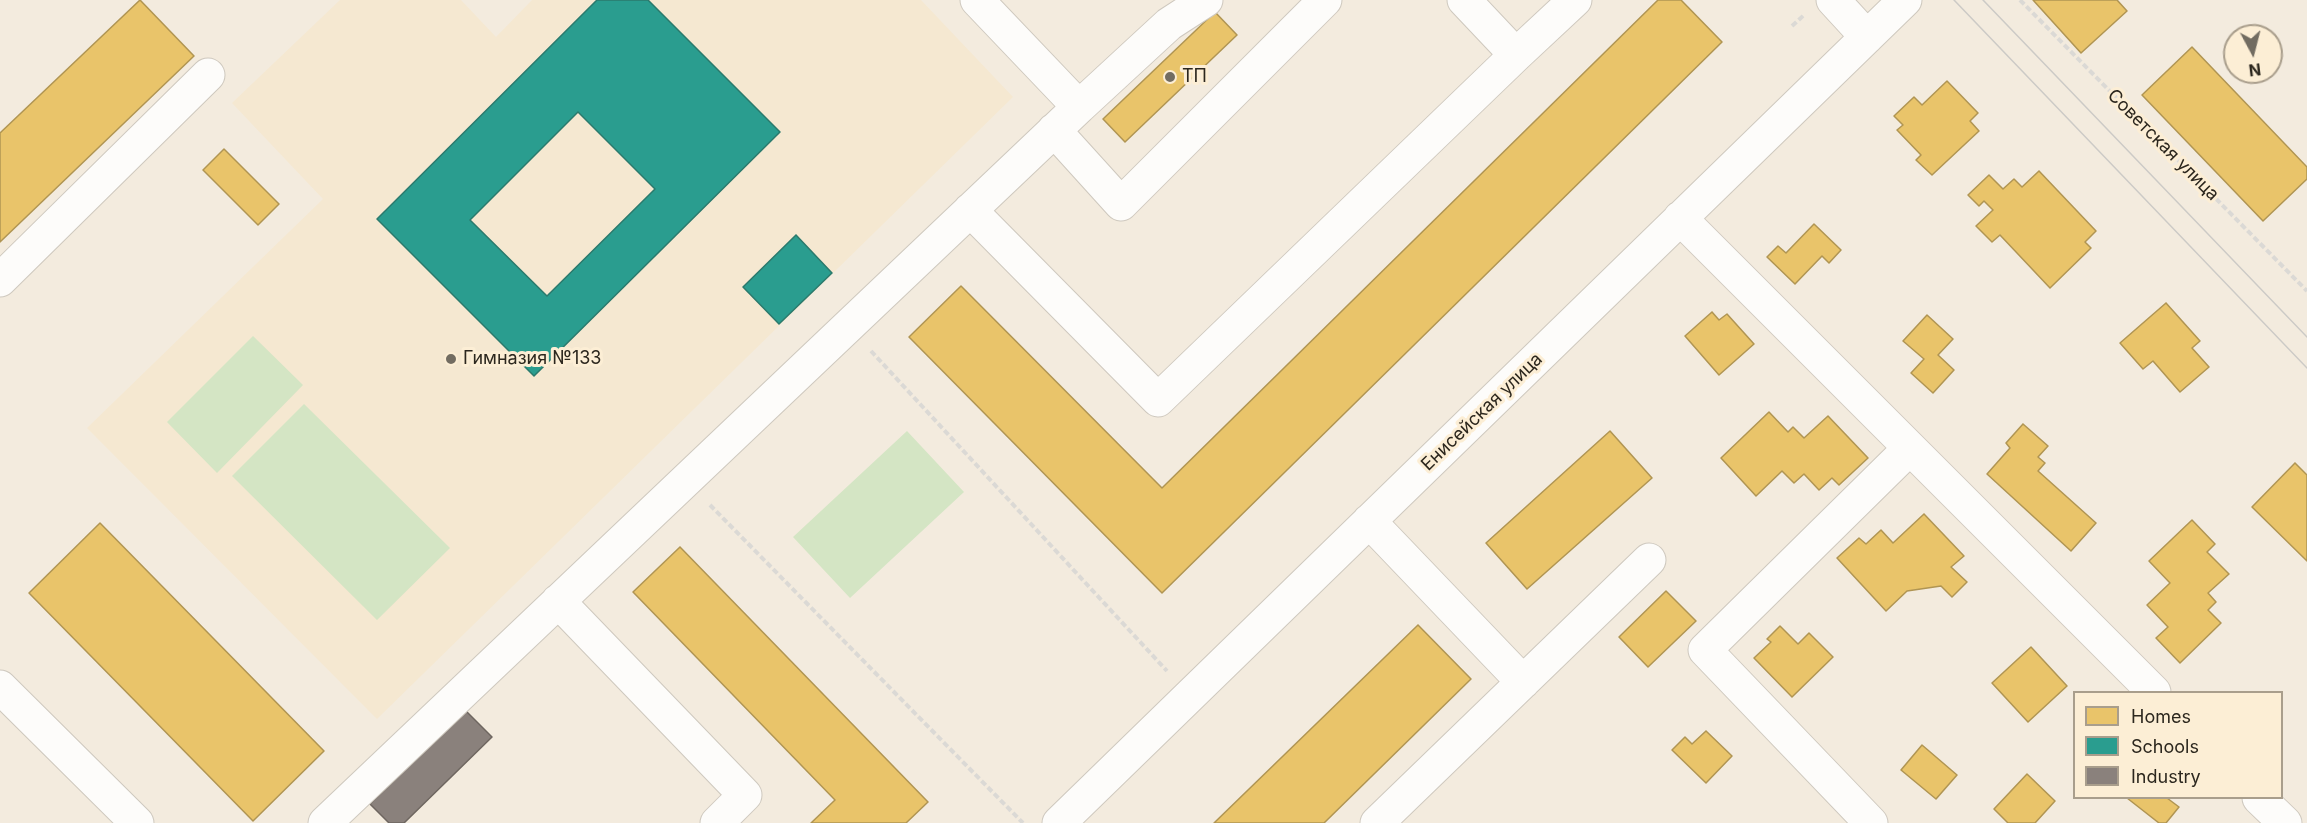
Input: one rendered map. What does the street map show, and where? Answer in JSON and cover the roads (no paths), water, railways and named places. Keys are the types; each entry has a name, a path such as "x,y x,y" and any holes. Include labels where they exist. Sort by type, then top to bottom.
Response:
{"street":[{"path":"977,0 1079,107"},
{"path":"325,823 1053,130 1169,24 1206,0"},
{"path":"1053,130 1121,204 1325,0"},
{"path":"1464,0 1516,55"},
{"path":"970,210 1158,400 1575,0"},
{"path":"1833,0 1867,37"},
{"name":"Енисейская улица","path":"1059,823 1905,0"},
{"path":"0,280 208,75"},
{"path":"1680,218 2152,691"},
{"path":"1871,823 1705,650 1909,449"},
{"path":"1369,521 1523,682"},
{"path":"1377,823 1649,560"},
{"path":"558,601 745,795 717,823"},
{"path":"3,697 137,823"},
{"path":"2260,799 2285,823"}],"tram line":[{"path":"1954,0 2307,368"},
{"path":"1983,0 2307,337"}],"place":[{"name":"ТП","path":"1170,77"},
{"name":"Гимназия №133","path":"451,359"}]}
